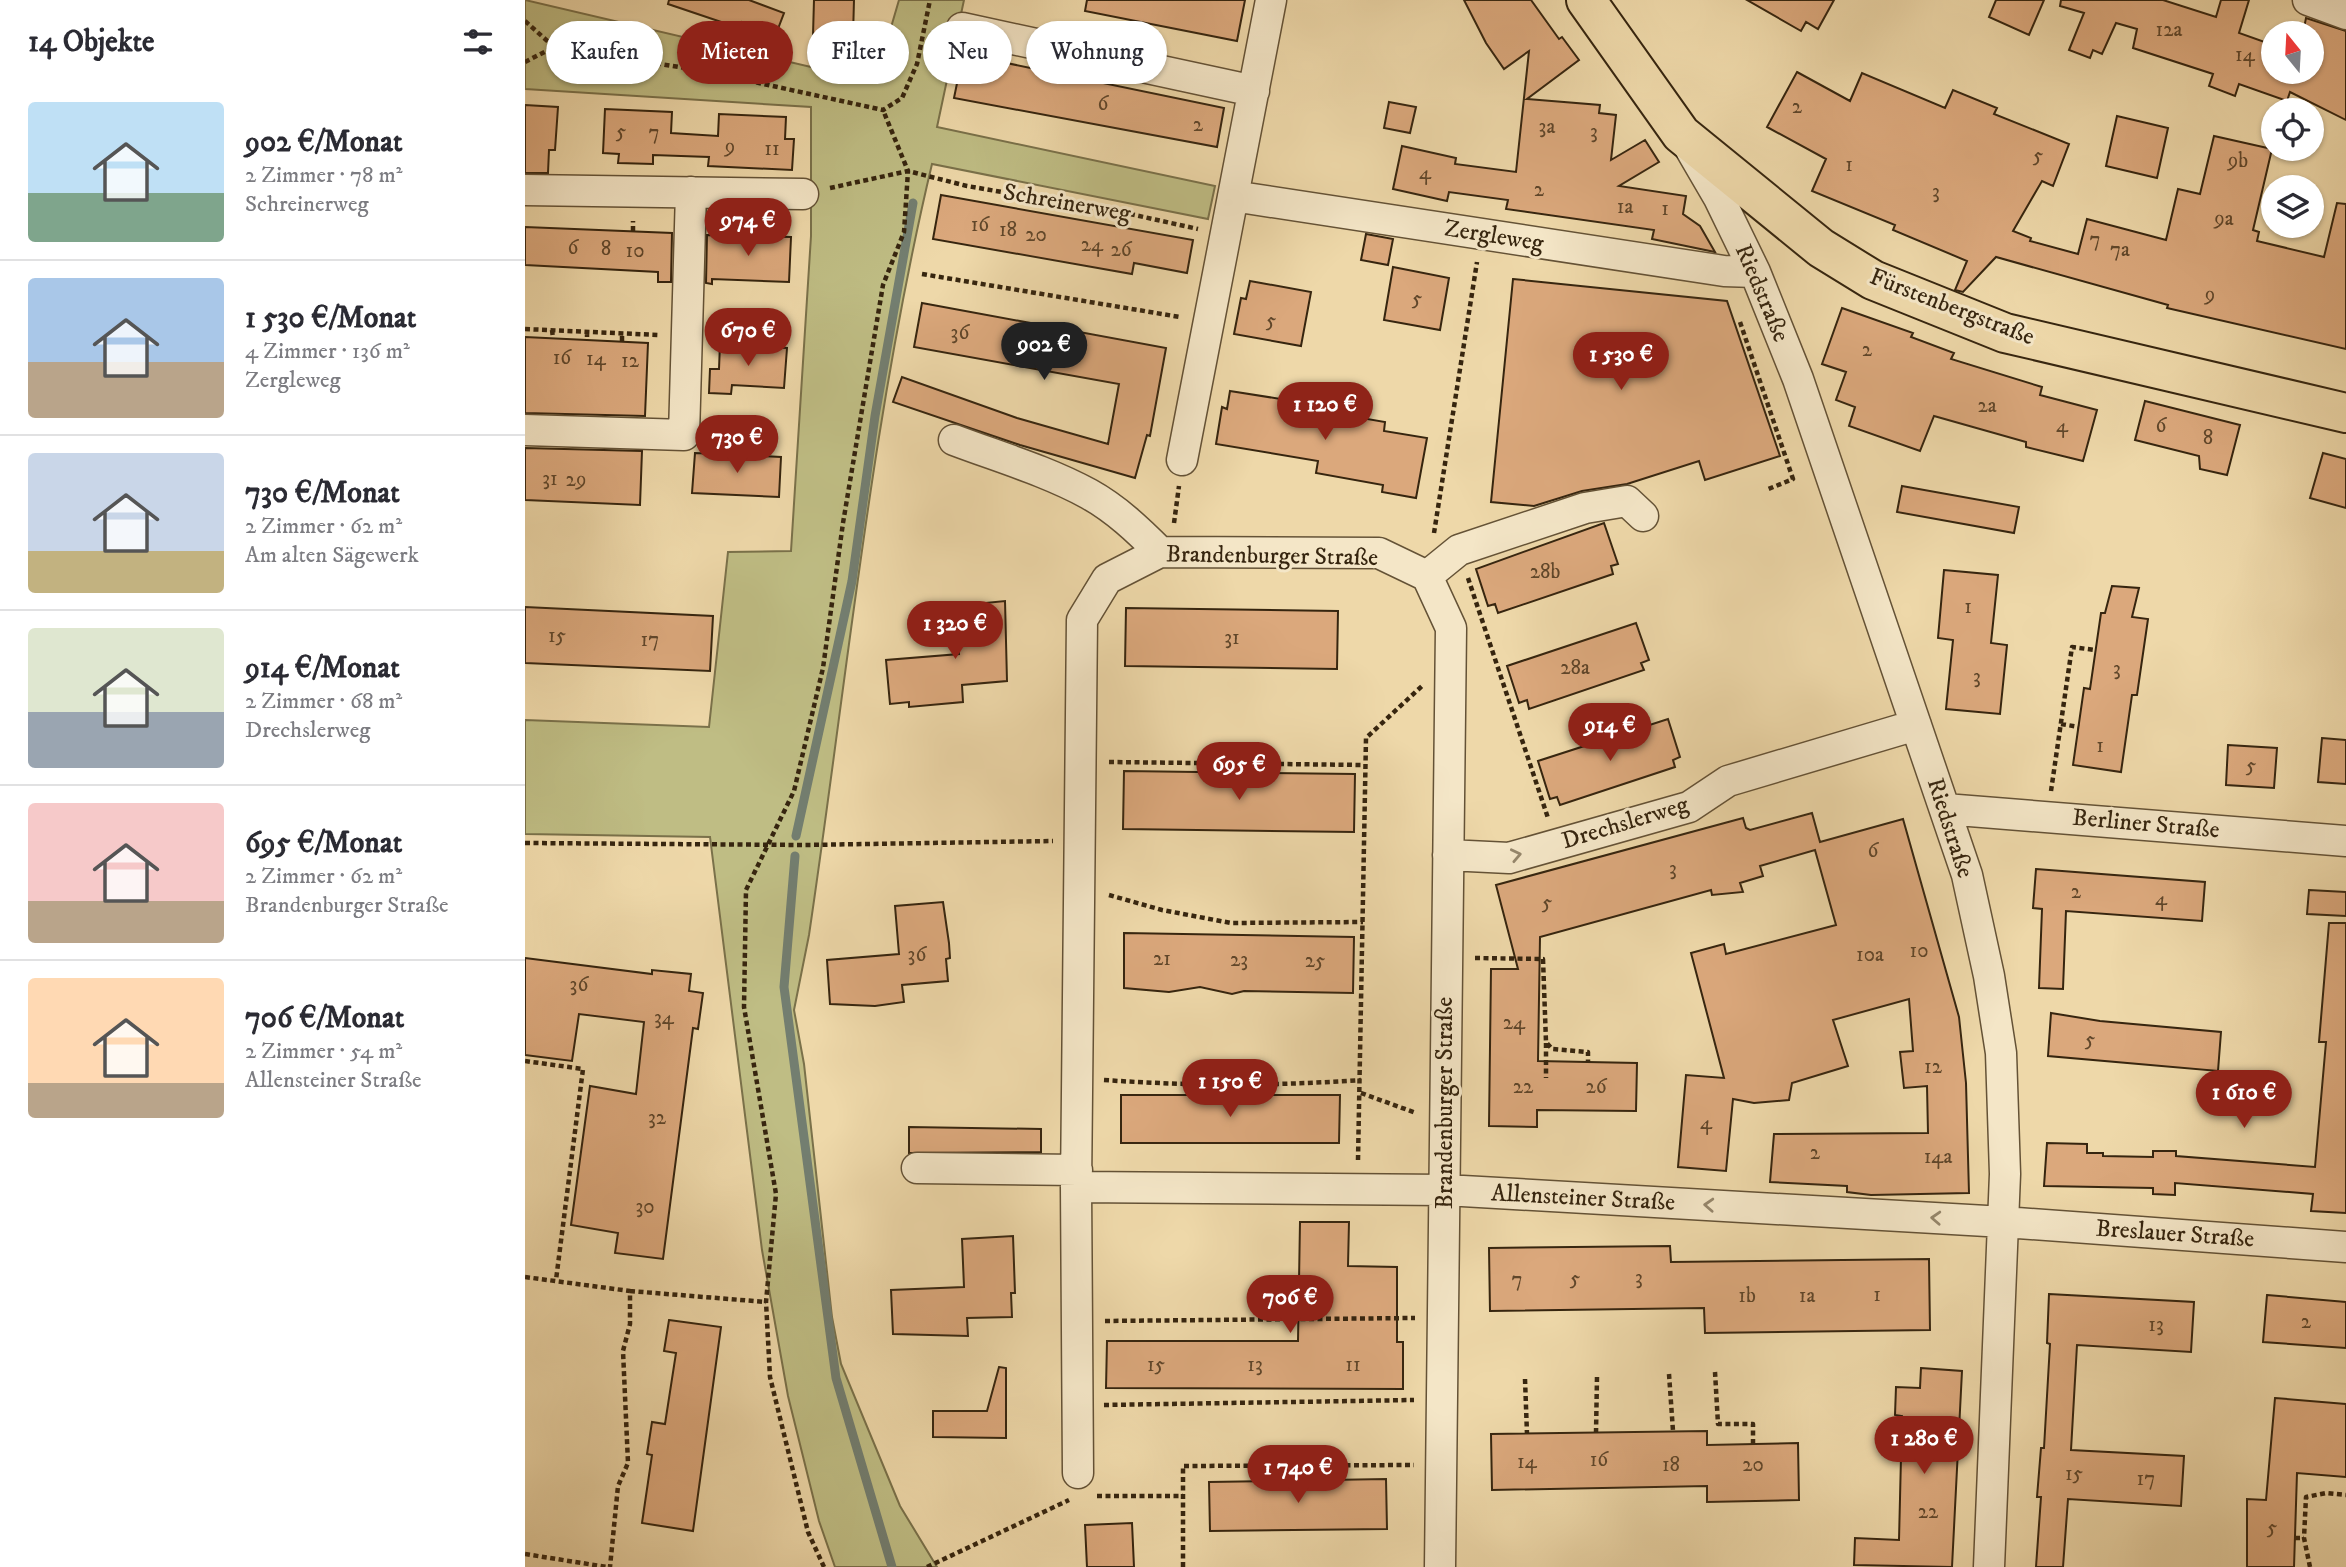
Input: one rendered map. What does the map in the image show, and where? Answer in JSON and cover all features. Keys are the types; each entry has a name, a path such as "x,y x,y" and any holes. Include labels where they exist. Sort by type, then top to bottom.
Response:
{"main road":[{"name":"Fürstenbergstraße","path":"1586,0 1681,134 1821,248 1873,280 2005,332 2346,414"}],"street":[{"path":"1182,460 1271,0"},
{"path":"2308,0 2346,14"},
{"path":"1012,39 1254,91"},
{"name":"Riedstraße","path":"1681,134 1719,198 1755,272 1821,442 1967,874 1995,1006 2003,1086 2004,1222 1989,1567"},
{"path":"525,190 803,194"},
{"path":"525,430 684,435 691,192"},
{"name":"Zergleweg","path":"1233,195 1724,271 1755,272"},
{"path":"954,440 1061,480 1091,495 1165,551"},
{"path":"1427,576 1459,550 1585,509 1627,501 1643,516"},
{"name":"Brandenburger Straße","path":"1078,1484 1076,1178 1082,620 1107,579 1165,551 1379,553 1427,576 1451,628 1440,1567"},
{"name":"Drechslerweg","path":"1448,855 1509,858 1556,845 1689,807 1728,781 1916,725"},
{"name":"Berliner Straße","path":"1945,809 2346,841"},
{"name":"Allensteiner Straße","path":"917,1168 1076,1178 1445,1190 2004,1222"},
{"name":"Breslauer Straße","path":"2004,1222 2346,1247"}],"path":[{"path":"663,64 883,110 902,98 917,64 930,0"},
{"path":"525,21 546,40"},
{"path":"525,62 546,51"},
{"path":"824,1567 808,1532 770,1377 766,1302 776,1194 744,1007 746,890 794,791 823,668 843,523 883,285 904,232 908,171 883,110"},
{"path":"803,194 908,171"},
{"name":"Schreinerweg","path":"908,171 967,186 1183,225 1225,240"},
{"path":"1435,529 1478,258"},
{"path":"1724,271 1793,479 1766,489"},
{"path":"922,274 1209,322"},
{"path":"525,329 687,336"},
{"path":"552,330 554,338"},
{"path":"587,332 587,340"},
{"path":"622,333 622,341"},
{"path":"1165,551 1182,460"},
{"path":"1459,550 1556,845"},
{"path":"2047,816 2072,646 2095,650"},
{"path":"1358,1189 1366,737 1451,659"},
{"path":"2061,724 2079,727"},
{"path":"1081,762 1364,765"},
{"path":"525,843 768,845 1080,839"},
{"path":"1079,887 1162,911 1231,923 1363,922"},
{"path":"1446,958 1543,959 1546,1078"},
{"path":"1546,1042 1552,1049 1588,1052 1588,1062"},
{"path":"525,1061 583,1069 556,1281"},
{"path":"1077,1079 1200,1085 1283,1085 1361,1080"},
{"path":"1361,1093 1445,1124"},
{"path":"525,1277 630,1291 766,1302"},
{"path":"525,1554 609,1567 618,1486 628,1463 623,1351 630,1324 630,1291"},
{"path":"1077,1321 1444,1318"},
{"path":"1715,1373 1718,1424 1753,1424 1753,1444"},
{"path":"1669,1374 1673,1432"},
{"path":"1596,1433 1597,1377"},
{"path":"1525,1378 1527,1434"},
{"path":"1077,1405 1443,1400"},
{"path":"1183,1567 1183,1466 1443,1465"},
{"path":"927,1567 1078,1484 1183,1496"},
{"path":"2310,1567 2304,1538 2306,1497 2326,1493 2346,1495"},
{"path":"2295,1538 2304,1538"}],"shaded area":[{"path":"525,0 615,21 546,21 546,84 663,84 663,32 677,36 677,84 793,84 793,63 807,66 807,84 909,84 909,21 893,21 899,0 964,0 960,21 923,21 923,84 946,84 937,127 1215,186 1208,219 932,164 911,259 877,451 809,935 794,1010 804,1064 832,1317 841,1364 900,1506 937,1567 835,1567 819,1521 788,1396 762,1250 710,837 525,834 525,720 709,727 728,552 791,551 811,236 811,107 525,89"}],"building":[{"path":"669,0 749,0 784,13 781,21 718,21 668,4"},
{"path":"814,0 854,0 853,21 813,21"},
{"path":"1087,0 1245,0 1237,41 1167,27 1167,21 1136,21 1085,11"},
{"path":"1464,0 1531,0 1559,39 1562,37 1579,60 1527,99 1600,105 1599,113 1616,115 1611,160 1645,140 1659,162 1619,186 1686,196 1683,214 1700,226 1715,252 1652,239 1654,230 1506,209 1508,200 1449,192 1447,201 1393,189 1402,146 1456,158 1455,164 1516,172 1529,51 1504,69 1486,43"},
{"path":"1747,0 1834,0 1818,29 1806,22 1801,31"},
{"path":"1996,0 2044,0 2029,35 1989,17"},
{"path":"2061,0 2163,0 2216,17 2221,0 2249,0 2239,33 2261,41 2261,84 2324,84 2324,24 2346,31 2346,120 2324,109 2324,98 2302,98 2290,92 2288,98 2279,98 2239,84 2235,96 2209,86 2213,74 2133,48 2137,29 2116,23 2102,54 2093,50 2090,58 2069,50 2084,13 2060,6"},
{"path":"1012,64 1026,67 1026,84 1108,84 1224,108 1217,147 954,98 957,84 1012,84"},
{"path":"1797,72 1850,101 1862,73 1945,108 1953,90 1997,108 1994,114 2069,144 2053,186 2042,181 2013,231 2031,238 2030,241 2078,254 2087,219 2166,240 2178,189 2200,194 2214,136 2261,147 2261,161 2269,161 2266,175 2261,175 2261,196 2253,230 2259,232 2257,241 2324,257 2337,203 2346,204 2346,349 2167,308 2168,305 1996,257 1963,292 1955,290 1967,261 1893,230 1895,225 1812,191 1826,159 1767,127"},
{"path":"1389,102 1416,107 1410,133 1384,128"},
{"path":"525,105 558,107 555,150 549,150 548,173 525,173"},
{"path":"605,109 672,112 671,133 718,136 719,114 786,117 785,139 794,139 792,170 708,166 709,157 653,155 653,164 618,163 619,154 603,153"},
{"path":"2117,116 2168,128 2157,178 2106,166"},
{"path":"941,195 1193,240 1187,273 1134,263 1132,274 933,239"},
{"path":"525,227 672,233 671,282 658,282 658,272 525,265"},
{"path":"1366,234 1393,239 1388,265 1361,260"},
{"path":"707,235 791,237 789,282 712,279 712,284 706,283"},
{"path":"1393,267 1449,278 1440,330 1384,320"},
{"path":"1513,279 1727,301 1780,456 1705,480 1699,461 1627,484 1582,491 1534,506 1491,502"},
{"path":"1250,281 1311,292 1301,346 1234,334 1241,298 1246,299"},
{"path":"922,303 1166,348 1150,436 1147,435 1135,478 1020,445 893,402 902,377 1017,418 1108,444 1119,384 914,347"},
{"path":"1842,308 1913,333 1911,337 1954,353 1951,359 2042,387 2040,395 2097,410 2083,461 2026,447 2026,442 1934,416 1920,451 1849,426 1855,407 1836,400 1846,372 1822,364"},
{"path":"525,337 648,343 645,416 525,413"},
{"path":"720,344 787,348 784,388 732,385 731,394 709,393 710,369 719,369"},
{"path":"1230,391 1287,400 1286,405 1385,422 1384,431 1427,438 1416,498 1382,492 1383,485 1316,473 1318,461 1216,444 1222,407 1227,409"},
{"path":"2145,401 2240,425 2227,475 2200,469 2199,456 2135,440"},
{"path":"525,448 642,451 640,505 525,500"},
{"path":"695,453 781,457 779,497 692,493"},
{"path":"2323,453 2346,459 2346,508 2310,498"},
{"path":"1902,486 2019,507 2014,533 1897,512"},
{"path":"1604,523 1618,564 1611,566 1613,574 1498,613 1495,604 1488,606 1476,569"},
{"path":"1944,570 1998,575 1991,643 2007,645 2000,714 1946,709 1953,640 1938,638"},
{"path":"2112,586 2139,588 2132,617 2148,619 2137,695 2132,695 2121,772 2073,765 2084,688 2090,689 2101,613 2105,613"},
{"path":"1005,601 1007,681 962,685 963,702 909,707 909,702 890,704 886,660 959,654 955,606"},
{"path":"525,607 713,616 710,671 525,663"},
{"path":"1126,608 1338,611 1337,669 1125,666"},
{"path":"1636,623 1649,660 1641,663 1644,670 1529,709 1527,700 1519,703 1507,666"},
{"path":"1668,719 1680,757 1673,760 1675,767 1560,805 1557,797 1550,799 1538,761"},
{"path":"2322,738 2346,740 2346,784 2318,782"},
{"path":"2228,745 2277,748 2274,788 2226,785"},
{"path":"1124,771 1355,774 1354,832 1123,829"},
{"path":"1812,813 1820,842 1903,819 1959,1017 1966,1083 1969,1193 1871,1195 1847,1192 1847,1186 1770,1182 1774,1134 1928,1133 1927,1086 1904,1088 1900,1052 1913,1051 1909,999 1833,1020 1848,1066 1792,1083 1789,1100 1754,1103 1733,1099 1726,1171 1678,1167 1686,1075 1724,1078 1691,953 1724,944 1726,954 1836,925 1815,850 1760,866 1763,876 1740,883 1743,892 1712,895 1711,890 1540,937 1538,1061 1637,1063 1636,1111 1537,1110 1537,1127 1489,1126 1491,969 1518,969 1496,885 1743,818 1746,828 1750,830"},
{"path":"2036,869 2205,882 2202,921 2066,911 2063,989 2039,988 2042,909 2033,908"},
{"path":"2309,890 2346,892 2346,916 2307,914"},
{"path":"943,902 950,958 946,959 948,981 902,985 904,1002 875,1006 830,1004 827,960 899,954 895,906"},
{"path":"2329,923 2346,923 2346,1213 2311,1211 2313,1194 2175,1183 2175,1195 2153,1194 2153,1188 2044,1186 2047,1143 2087,1144 2087,1153 2103,1153 2103,1156 2153,1157 2153,1151 2176,1151 2176,1156 2315,1167 2326,1042 2319,1042"},
{"path":"1124,933 1354,937 1353,993 1244,991 1232,994 1200,987 1169,992 1124,988"},
{"path":"525,958 652,974 652,970 691,974 689,991 703,993 698,1029 693,1028 663,1259 615,1253 618,1233 571,1225 590,1086 636,1094 644,1022 579,1014 572,1061 525,1055"},
{"path":"2051,1013 2100,1021 2221,1032 2218,1071 2048,1056"},
{"path":"1121,1095 1340,1095 1339,1143 1121,1143"},
{"path":"909,1127 1041,1129 1041,1152 909,1153"},
{"path":"1300,1222 1349,1222 1348,1266 1397,1267 1397,1342 1403,1342 1403,1389 1106,1388 1107,1341 1298,1341"},
{"path":"1013,1236 1015,1293 1011,1293 1012,1317 967,1318 968,1336 893,1334 891,1290 964,1287 962,1239"},
{"path":"1670,1246 1671,1262 1929,1259 1930,1330 1705,1333 1704,1308 1490,1311 1489,1248"},
{"path":"2049,1294 2194,1302 2191,1352 2077,1345 2071,1450 2184,1456 2181,1506 2068,1499 2063,1567 2036,1567 2041,1497 2037,1497 2041,1448 2044,1448 2050,1344 2047,1343"},
{"path":"2267,1295 2346,1302 2346,1348 2263,1342"},
{"path":"669,1320 721,1327 693,1531 642,1523 652,1455 647,1454 652,1422 665,1424 676,1353 664,1351"},
{"path":"999,1367 1006,1368 1006,1438 933,1437 933,1411 987,1411"},
{"path":"1921,1368 1962,1371 1952,1567 1854,1565 1855,1538 1899,1540 1902,1416 1895,1415 1896,1387 1920,1388"},
{"path":"2275,1398 2346,1404 2346,1477 2297,1473 2294,1567 2247,1567 2247,1499 2266,1500"},
{"path":"1707,1431 1707,1445 1798,1443 1799,1500 1707,1502 1707,1486 1492,1490 1491,1434"},
{"path":"1386,1479 1387,1529 1210,1531 1209,1482"},
{"path":"1132,1523 1134,1567 1087,1567 1085,1525"}],"waterway":[{"path":"796,836 852,581 875,416 913,203"},
{"path":"795,856 784,987 836,1378 892,1567"}]}
